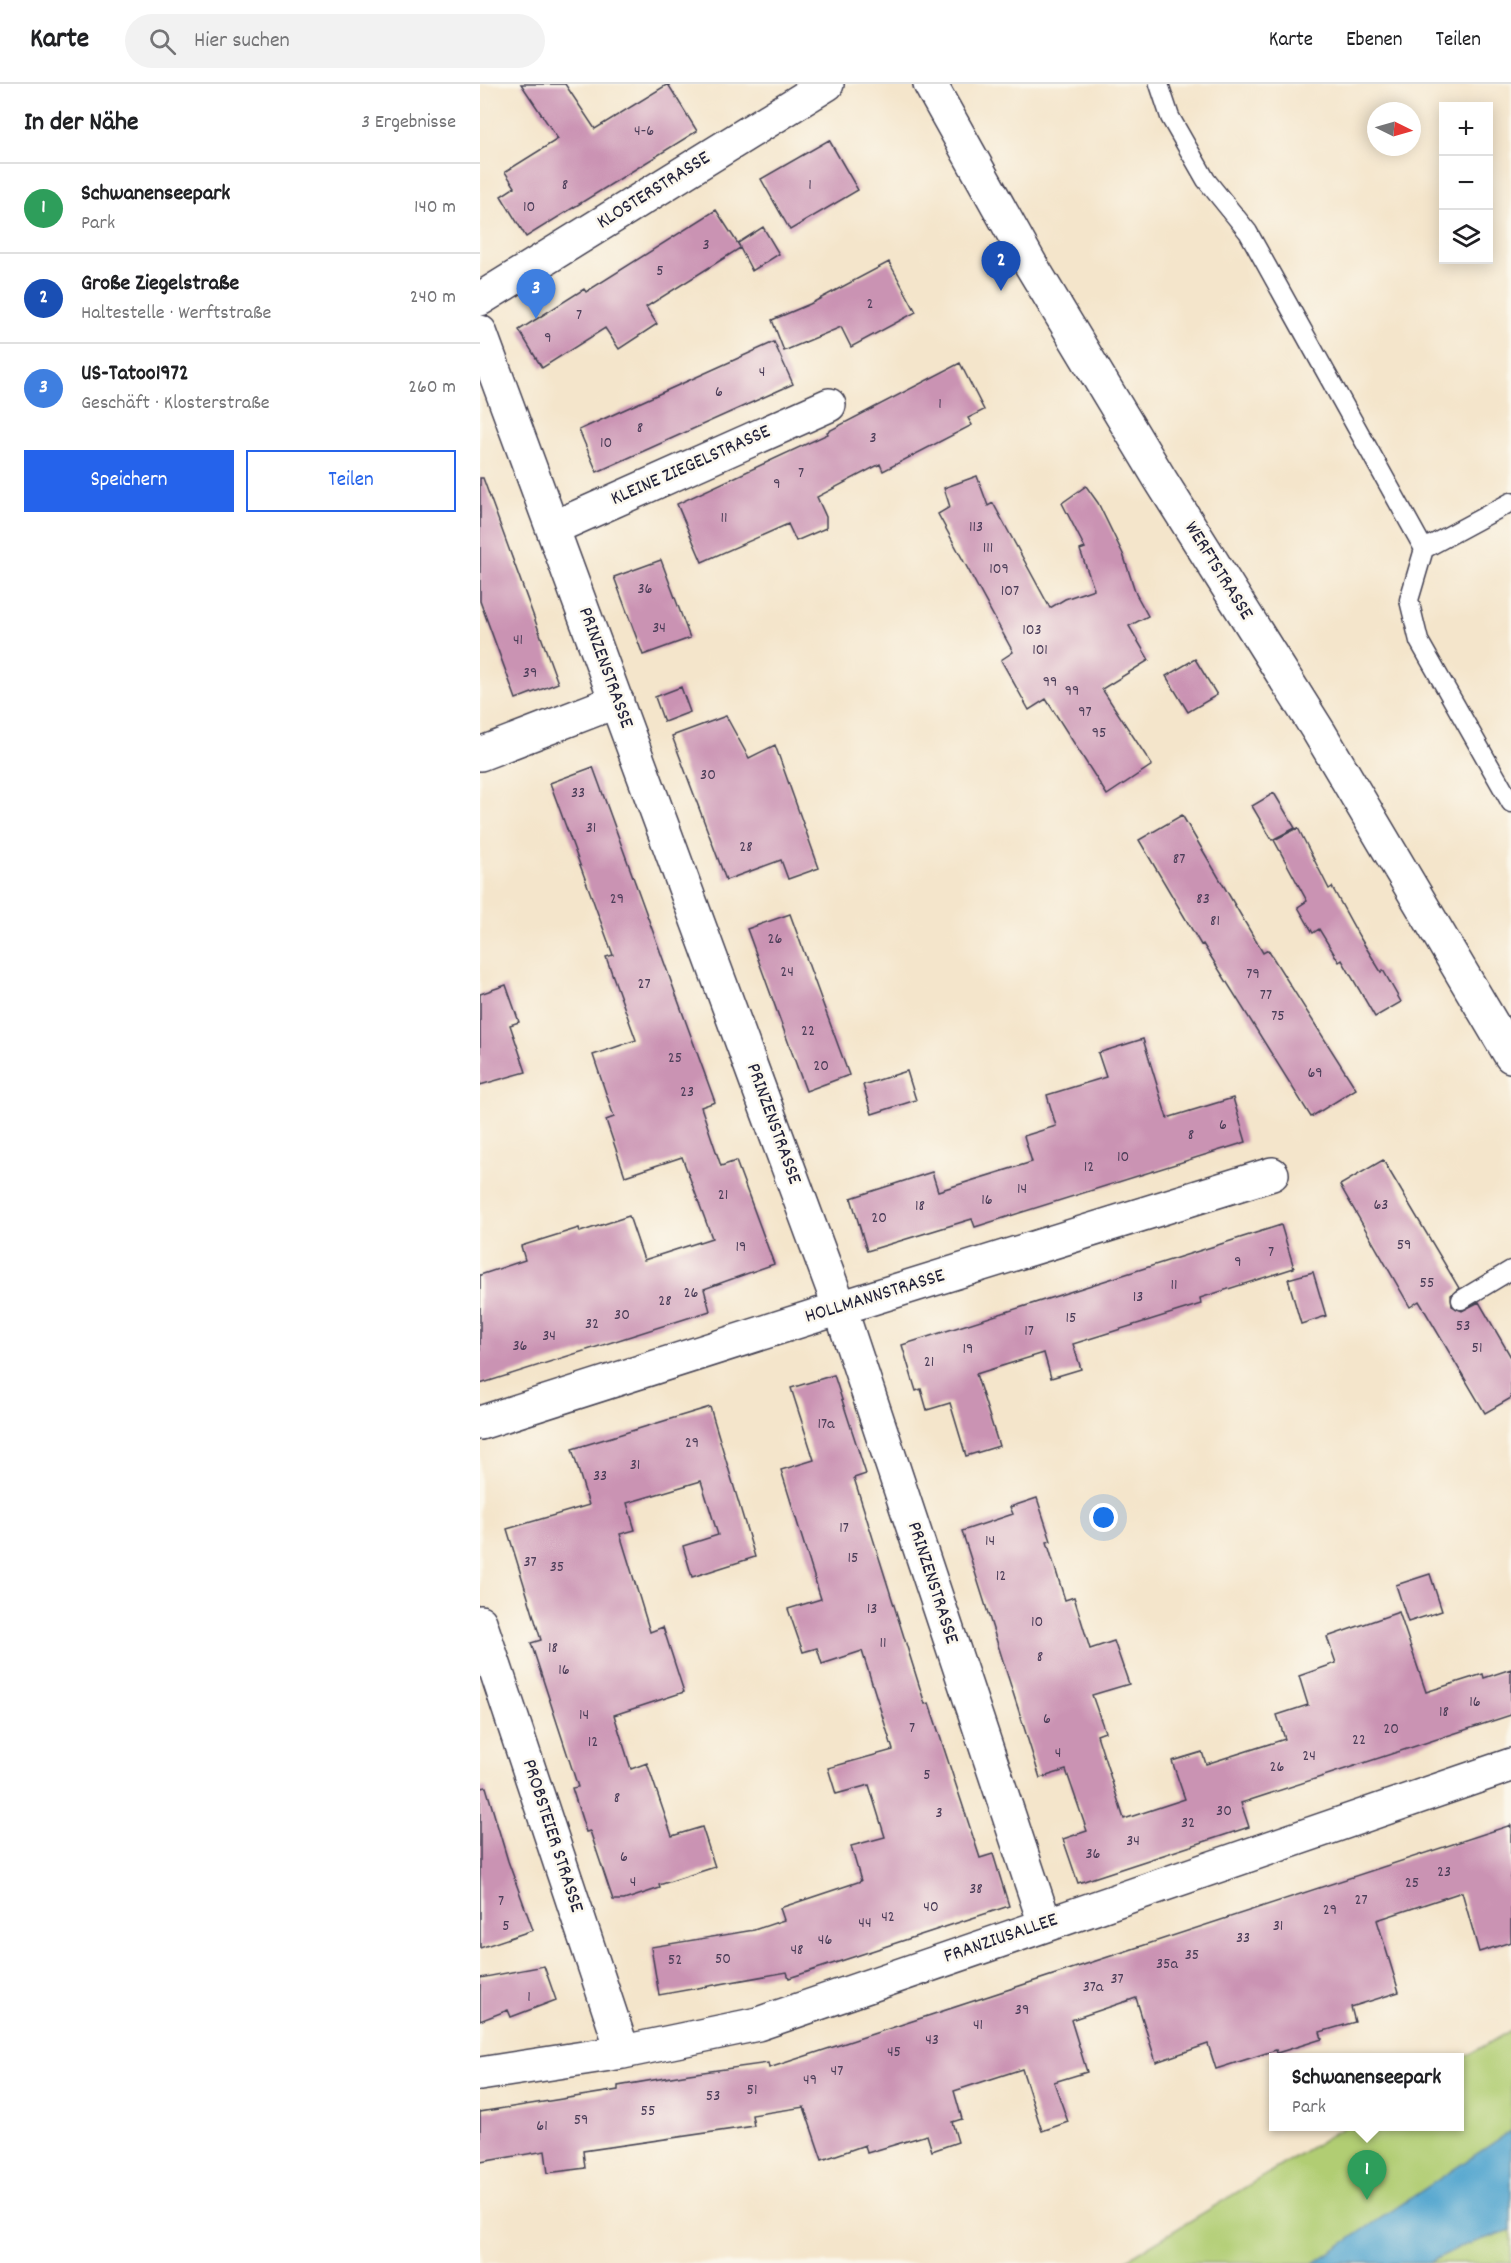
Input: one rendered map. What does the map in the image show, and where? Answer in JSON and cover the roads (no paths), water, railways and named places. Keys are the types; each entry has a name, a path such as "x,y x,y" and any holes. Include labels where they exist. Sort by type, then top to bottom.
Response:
{"street":[{"name":"KLOSTERSTRASSE","path":"480,299 827,84"},
{"name":"WERFTSTRASSE","path":"930,84 1031,265 1160,479 1319,732 1511,1056"},
{"name":"PRINZENSTRASSE","path":"480,332 840,1308 1044,1924"},
{"name":"KLEINE ZIEGELSTRASSE","path":"553,528 829,405"},
{"path":"480,754 617,701"},
{"name":"HOLLMANNSTRASSE","path":"480,1423 1272,1174"},
{"name":"PROBSTEIER STRASSE","path":"480,1622 623,2052"},
{"name":"FRANZIUSALLEE","path":"480,2073 623,2052 758,2024 1511,1765"}],"lane":[{"path":"1159,84 1170,117 1206,180 1248,232 1424,549"},
{"path":"1511,502 1424,549 1409,600 1419,641 1511,803"},
{"path":"1461,1300 1511,1270"}],"water":[{"path":"1511,2131 1511,2230 1460,2247 1428,2263 1314,2263"}],"place":[{"name":"Große Ziegelstraße","path":"1001,291"},
{"name":"US-Tatoo1972","path":"536,319"},
{"name":"Schwanenseepark","path":"1367,2200"}]}
